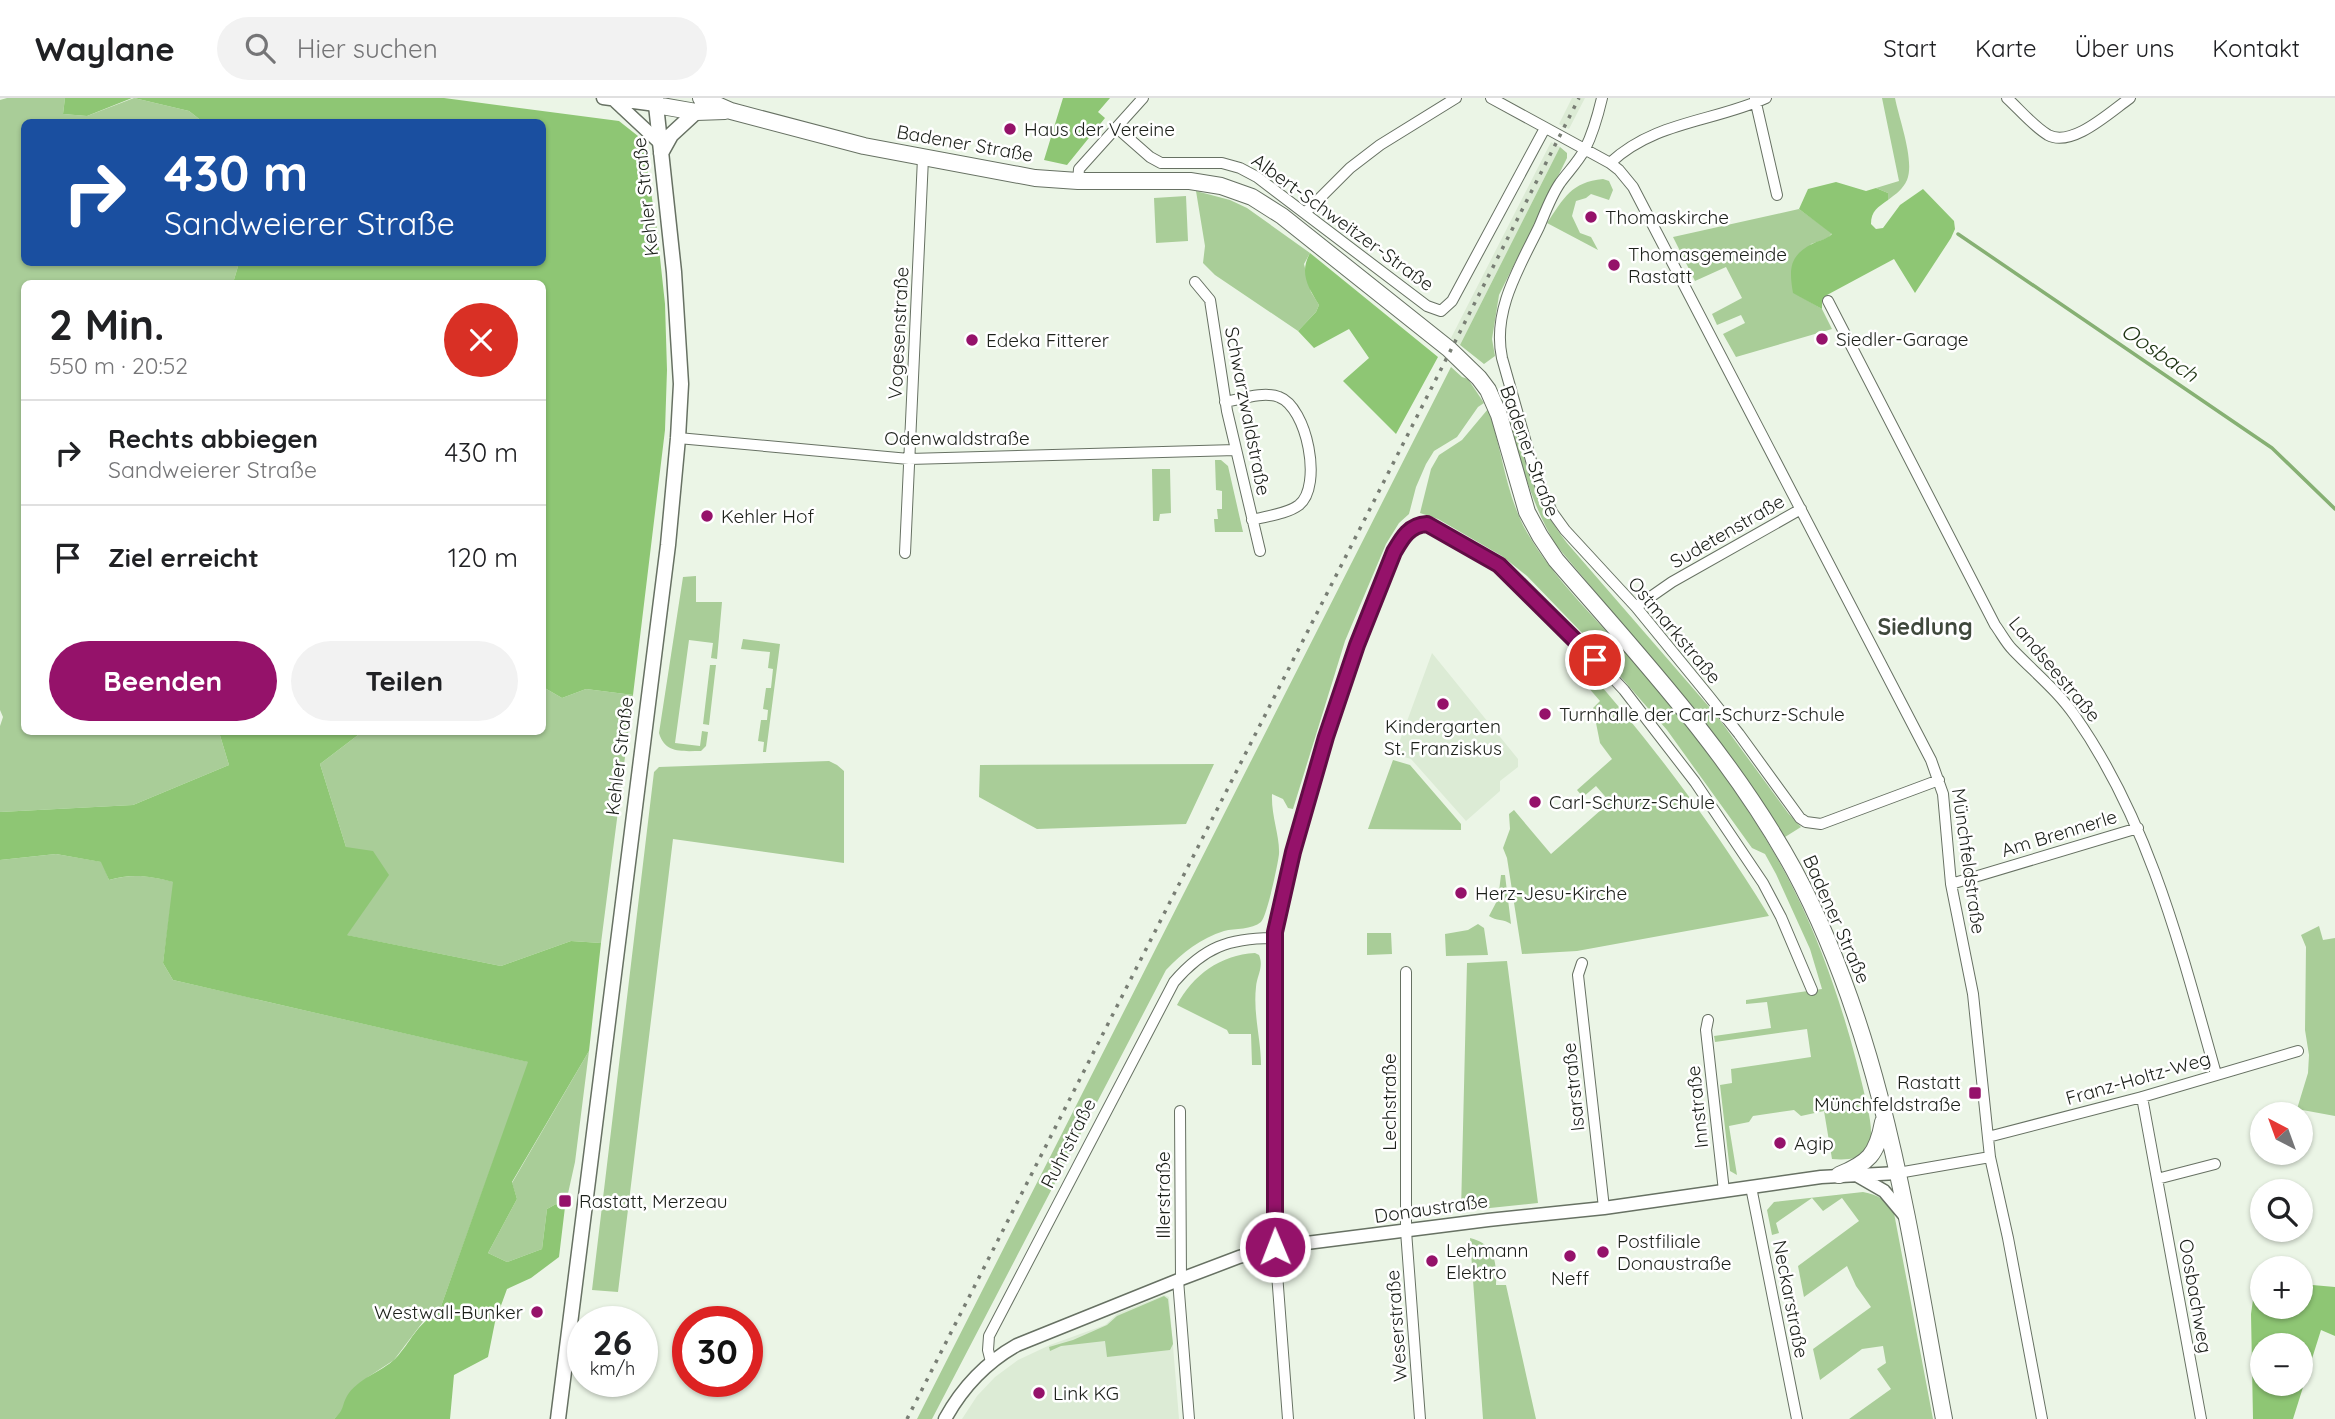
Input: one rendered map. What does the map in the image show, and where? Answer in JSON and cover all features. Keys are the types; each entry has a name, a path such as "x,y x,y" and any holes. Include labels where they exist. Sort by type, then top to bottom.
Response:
{"main road":[{"name":"Badener Straße","path":"655,102 731,111 864,146 1034,178 1078,181 1190,181 1221,186 1252,197 1282,216 1437,339 1479,377 1499,415 1520,494 1540,536 1556,561 1655,675 1711,746 1768,827 1793,868 1826,937 1869,1057 1898,1173 1944,1419"},
{"name":"Kehler Straße","path":"558,1419 668,545 678,438 681,384 679,347 655,102"},
{"path":"661,148 698,105"},
{"path":"1847,1175 1873,1153 1884,1117"}],"street":[{"path":"1078,181 1079,169 1143,98"},
{"path":"1306,212 1350,168 1380,145 1456,98"},
{"name":"Münchfeldstraße","path":"1491,98 1609,163 1619,170 1640,198 1931,760 1939,780 1951,884 1973,994 1990,1157 2042,1419"},
{"name":"Ostmarkstraße","path":"1602,98 1596,123 1585,149 1559,185 1509,290 1500,321 1502,358 1534,471 1552,512 1565,530 1636,607 1739,734 1800,818 1806,822 1821,824 1939,780"},
{"path":"2007,98 2043,132 2051,137 2061,138 2079,134 2130,98"},
{"path":"608,99 655,102"},
{"path":"608,99 661,148"},
{"path":"1609,163 1632,144 1675,125 1759,99 1777,195"},
{"name":"Albert-Schweitzer-Straße","path":"1117,128 1150,157 1161,163 1223,163 1257,177 1441,311 1452,301 1545,128"},
{"name":"Vogesenstraße","path":"905,553 923,158"},
{"name":"Schwarzwaldstraße","path":"1195,282 1210,300 1225,402 1260,551"},
{"name":"Landseestraße","path":"1828,301 1995,625 2011,649 2058,694 2074,715 2109,772 2138,828 2170,912 2216,1074"},
{"path":"1225,402 1271,395 1282,397 1295,414 1307,440 1311,477 1306,497 1300,505 1290,510 1252,520"},
{"name":"Odenwaldstraße","path":"678,438 909,459 1236,450"},
{"name":"Sudetenstraße","path":"1636,607 1672,582 1801,509"},
{"path":"1288,1419 1275,1247 1274,938 1293,852 1326,737 1357,645 1394,552 1410,528 1419,524 1434,526 1499,565 1624,691 1695,782 1763,883 1781,917 1812,990"},
{"name":"Am Brennerle","path":"1951,884 2138,828"},
{"name":"Ruhrstraße","path":"991,1362 989,1336 1174,982 1189,964 1206,952 1227,943 1250,938 1274,938"},
{"name":"Isarstraße","path":"1582,963 1578,975 1604,1208"},
{"name":"Lechstraße","path":"1406,972 1406,1231"},
{"name":"Innstraße","path":"1708,1020 1706,1030 1724,1191"},
{"name":"Franz-Holtz-Weg","path":"1988,1137 2142,1097 2298,1051"},
{"name":"Oosbachweg","path":"2142,1097 2202,1419"},
{"name":"Illerstraße","path":"1180,1111 1180,1279 1189,1419"},
{"path":"1898,1173 1990,1157"},
{"path":"2157,1179 2216,1164"},
{"name":"Donaustraße","path":"991,1362 1028,1340 1180,1279 1275,1247 1482,1220 1604,1208 1847,1175 1898,1173"},
{"path":"1847,1175 1872,1182 1884,1191 1906,1217"},
{"name":"Neckarstraße","path":"1751,1187 1797,1419"},
{"name":"Weserstraße","path":"1406,1231 1420,1419"},
{"path":"945,1419 965,1389 991,1362"}],"shaded area":[{"path":"1572,98 1585,98 1569,129 1559,124"},
{"path":"1551,142 1560,147 1460,345 1451,338"},
{"name":"Kindergarten St. Franziskus","path":"1432,653 1518,759 1518,767 1500,781 1500,791 1466,821 1411,759 1395,754"},
{"path":"1164,1295 1169,1297 1179,1419 962,1419 977,1396 995,1377 1018,1360 1105,1325 1117,1314"}],"green space":[{"path":"65,98 63,114 87,116 134,98 189,111 199,119 21,119 21,266 238,266 234,280 21,280 21,735 220,735 229,765 133,805 0,812 0,726 3,717 0,710 0,100"},
{"path":"65,98 132,98 87,116 63,114"},
{"path":"134,98 444,98 619,121 638,136 644,148 657,230 665,304 667,370 665,430 633,695 586,689 562,698 546,689 546,280 234,280 238,266 546,266 546,119 199,119 189,111"},
{"path":"1063,98 1110,98 1098,112 1105,118 1067,165 1044,160"},
{"path":"1882,98 1895,98 1909,162 1907,180 1888,200 1888,193 1876,188 1899,181"},
{"path":"1560,147 1567,153 1567,158 1499,295 1492,339 1495,356 1484,364 1460,345"},
{"path":"1603,179 1609,181 1613,190 1609,200 1591,194 1576,201 1572,216 1580,233 1591,237 1598,250 1547,223 1569,193 1583,184"},
{"path":"1836,182 1866,191 1876,188 1888,193 1888,200 1878,207 1872,216 1871,224 1876,229 1883,228 1900,205 1923,189 1954,221 1955,229 1951,238 1915,293 1894,259 1827,295 1822,300 1822,309 1793,293 1791,270 1795,258 1804,249 1832,234 1799,209 1808,189"},
{"path":"1196,191 1230,200 1247,208 1310,253 1304,264 1311,292 1319,305 1298,331 1215,275 1203,263 1205,246"},
{"path":"1186,196 1188,241 1156,243 1154,198"},
{"path":"1799,209 1832,233 1828,238 1811,244 1793,292 1822,309 1832,329 1736,357 1723,334 1745,323 1741,315 1717,325 1712,314 1742,298 1726,267 1695,281 1673,237"},
{"path":"1310,253 1438,357 1396,434 1343,381 1369,358 1349,329 1314,348 1298,331 1319,305 1308,286 1305,273"},
{"path":"1451,367 1468,379 1484,403 1478,407 1457,437 1434,451 1416,487 1409,514 1399,523 1386,544 1345,641 1293,809 1288,808 1283,799 1272,794 1279,854 1272,890 1261,922 1207,938 1185,952 1166,970 932,1419 917,1419"},
{"path":"1509,407 1531,478 1555,527 1717,716 1801,827 1785,837 1707,725 1556,545 1526,478 1506,408"},
{"path":"1488,409 1510,492 1531,539 1557,575 1633,660 1707,753 1763,834 1794,890 1827,968 1861,1078 1870,1118 1871,1139 1869,1147 1857,1157 1832,1159 1824,1111 1801,1116 1794,1110 1753,1116 1749,1122 1729,1126 1737,1175 1730,1171 1720,1085 1732,1083 1731,1069 1811,1057 1807,1029 1715,1042 1714,1036 1771,1028 1767,1002 1746,1004 1746,1000 1822,989 1810,949 1765,854 1752,848 1667,730 1586,637 1527,576 1502,556 1438,519 1420,513 1431,469 1439,455 1462,440"},
{"path":"1215,460 1221,460 1228,466 1243,532 1215,532 1214,519 1218,519 1217,509 1222,509 1222,491 1216,490"},
{"path":"1152,469 1170,469 1171,513 1160,514 1159,521 1153,521"},
{"path":"696,576 696,602 722,602 717,659 711,658 713,643 689,640 675,743 700,746 702,731 708,732 706,746 701,751 681,751 666,745 659,733 683,577"},
{"path":"743,639 780,644 766,752 763,752 764,742 758,741 761,720 767,720 768,710 763,709 766,688 771,688 773,669 768,668 770,652 741,649"},
{"path":"1576,657 1678,782 1769,916 1577,951 1522,954 1507,858 1503,848 1510,829 1509,814 1514,810 1551,854 1610,802 1596,786 1583,797 1577,790 1612,759 1600,743 1593,708 1600,701 1568,664"},
{"path":"710,665 716,665 709,725 703,724"},
{"path":"546,689 562,698 586,689 633,695 601,943 571,941 501,966 346,935 346,847 320,764 358,735 546,735"},
{"path":"220,735 358,735 320,764 346,847 373,851 389,875 347,935 501,966 571,941 601,943 589,1051 512,1182 517,1199 488,1253 507,1262 542,1249 547,1209 556,1204 565,1207 559,1257 531,1278 507,1289 495,1322 488,1357 454,1375 450,1419 334,1419 351,1390 395,1359 419,1328 439,1312 528,1062 173,980 163,963 173,882 141,876 109,880 101,862 56,854 0,860 0,812 133,805 229,765"},
{"path":"1393,760 1410,765 1461,824 1461,830 1368,829"},
{"path":"829,761 844,771 844,863 673,839 618,1292 592,1290 654,772 659,767"},
{"path":"1214,764 1186,824 1037,829 979,797 980,765"},
{"path":"56,854 102,862 109,880 141,876 174,882 163,963 173,980 529,1062 439,1312 425,1319 394,1360 368,1377 344,1410 334,1419 0,1419 0,860"},
{"path":"1501,875 1505,875 1511,924 1489,916 1498,899"},
{"path":"1478,924 1484,928 1488,955 1446,956 1445,934 1468,930"},
{"path":"2319,926 2323,940 2335,938 2335,1116 2314,1112 2314,1102 2299,1102 2308,1073 2309,1055 2305,1030 2306,947 2301,935"},
{"path":"1367,933 1391,933 1392,954 1367,955"},
{"path":"1255,953 1259,955 1261,963 1255,997 1261,1065 1252,1065 1251,1034 1229,1034 1227,1030 1177,1005 1191,984 1209,968 1230,958"},
{"path":"1507,961 1538,1203 1461,1211 1467,963"},
{"path":"589,1051 575,1162 565,1207 556,1204 547,1209 542,1249 507,1262 488,1253 517,1199 512,1183"},
{"path":"1863,1192 1882,1199 1894,1213 1933,1419 1849,1419 1891,1389 1877,1369 1886,1363 1883,1346 1862,1349 1820,1380 1813,1349 1871,1307 1856,1286 1847,1266 1804,1297 1798,1266 1859,1221 1842,1198 1823,1211 1812,1198 1776,1223 1779,1233 1772,1235 1767,1210 1774,1202"},
{"path":"1470,1238 1489,1249 1495,1262 1496,1285 1506,1285 1536,1419 1483,1419"},
{"path":"2313,1285 2335,1287 2335,1336 2321,1330 2313,1355 2313,1333 2251,1333 2251,1319 2313,1319"},
{"path":"1164,1296 1168,1299 1173,1344 1170,1350 1107,1357 1105,1341 1061,1346 1050,1351 1049,1347 1107,1325 1117,1316"},
{"path":"2253,1396 2300,1396 2293,1419 2253,1419"}],"waterway":[{"name":"Oosbach","path":"1958,234 2272,448 2335,509"}],"railway":[{"path":"907,1419 1579,98"}],"place":[{"name":"Haus der Vereine","path":"1010,129"},
{"name":"Thomaskirche","path":"1591,217"},
{"name":"Thomasgemeinde Rastatt","path":"1614,265"},
{"name":"Siedler-Garage","path":"1822,339"},
{"name":"Edeka Fitterer","path":"972,340"},
{"name":"Kehler Hof","path":"707,516"},
{"name":"Kindergarten St. Franziskus","path":"1443,704"},
{"name":"Turnhalle der Carl-Schurz-Schule","path":"1545,714"},
{"name":"Carl-Schurz-Schule","path":"1535,802"},
{"name":"Herz-Jesu-Kirche","path":"1461,893"},
{"name":"Rastatt Münchfeldstraße","path":"1975,1093"},
{"name":"Agip","path":"1780,1143"},
{"name":"Rastatt, Merzeau","path":"565,1201"},
{"name":"Postfiliale Donaustraße","path":"1603,1252"},
{"name":"Neff","path":"1570,1256"},
{"name":"Lehmann Elektro","path":"1432,1261"},
{"name":"Westwall-Bunker","path":"537,1312"},
{"name":"Link KG","path":"1039,1393"}],"district":[{"name":"Siedlung","path":"1925,626"}],"route":[{"path":"1275,1247 1275,932 1293,852 1326,737 1357,645 1401,539 1410,528 1427,524 1499,565 1595,660"}]}
